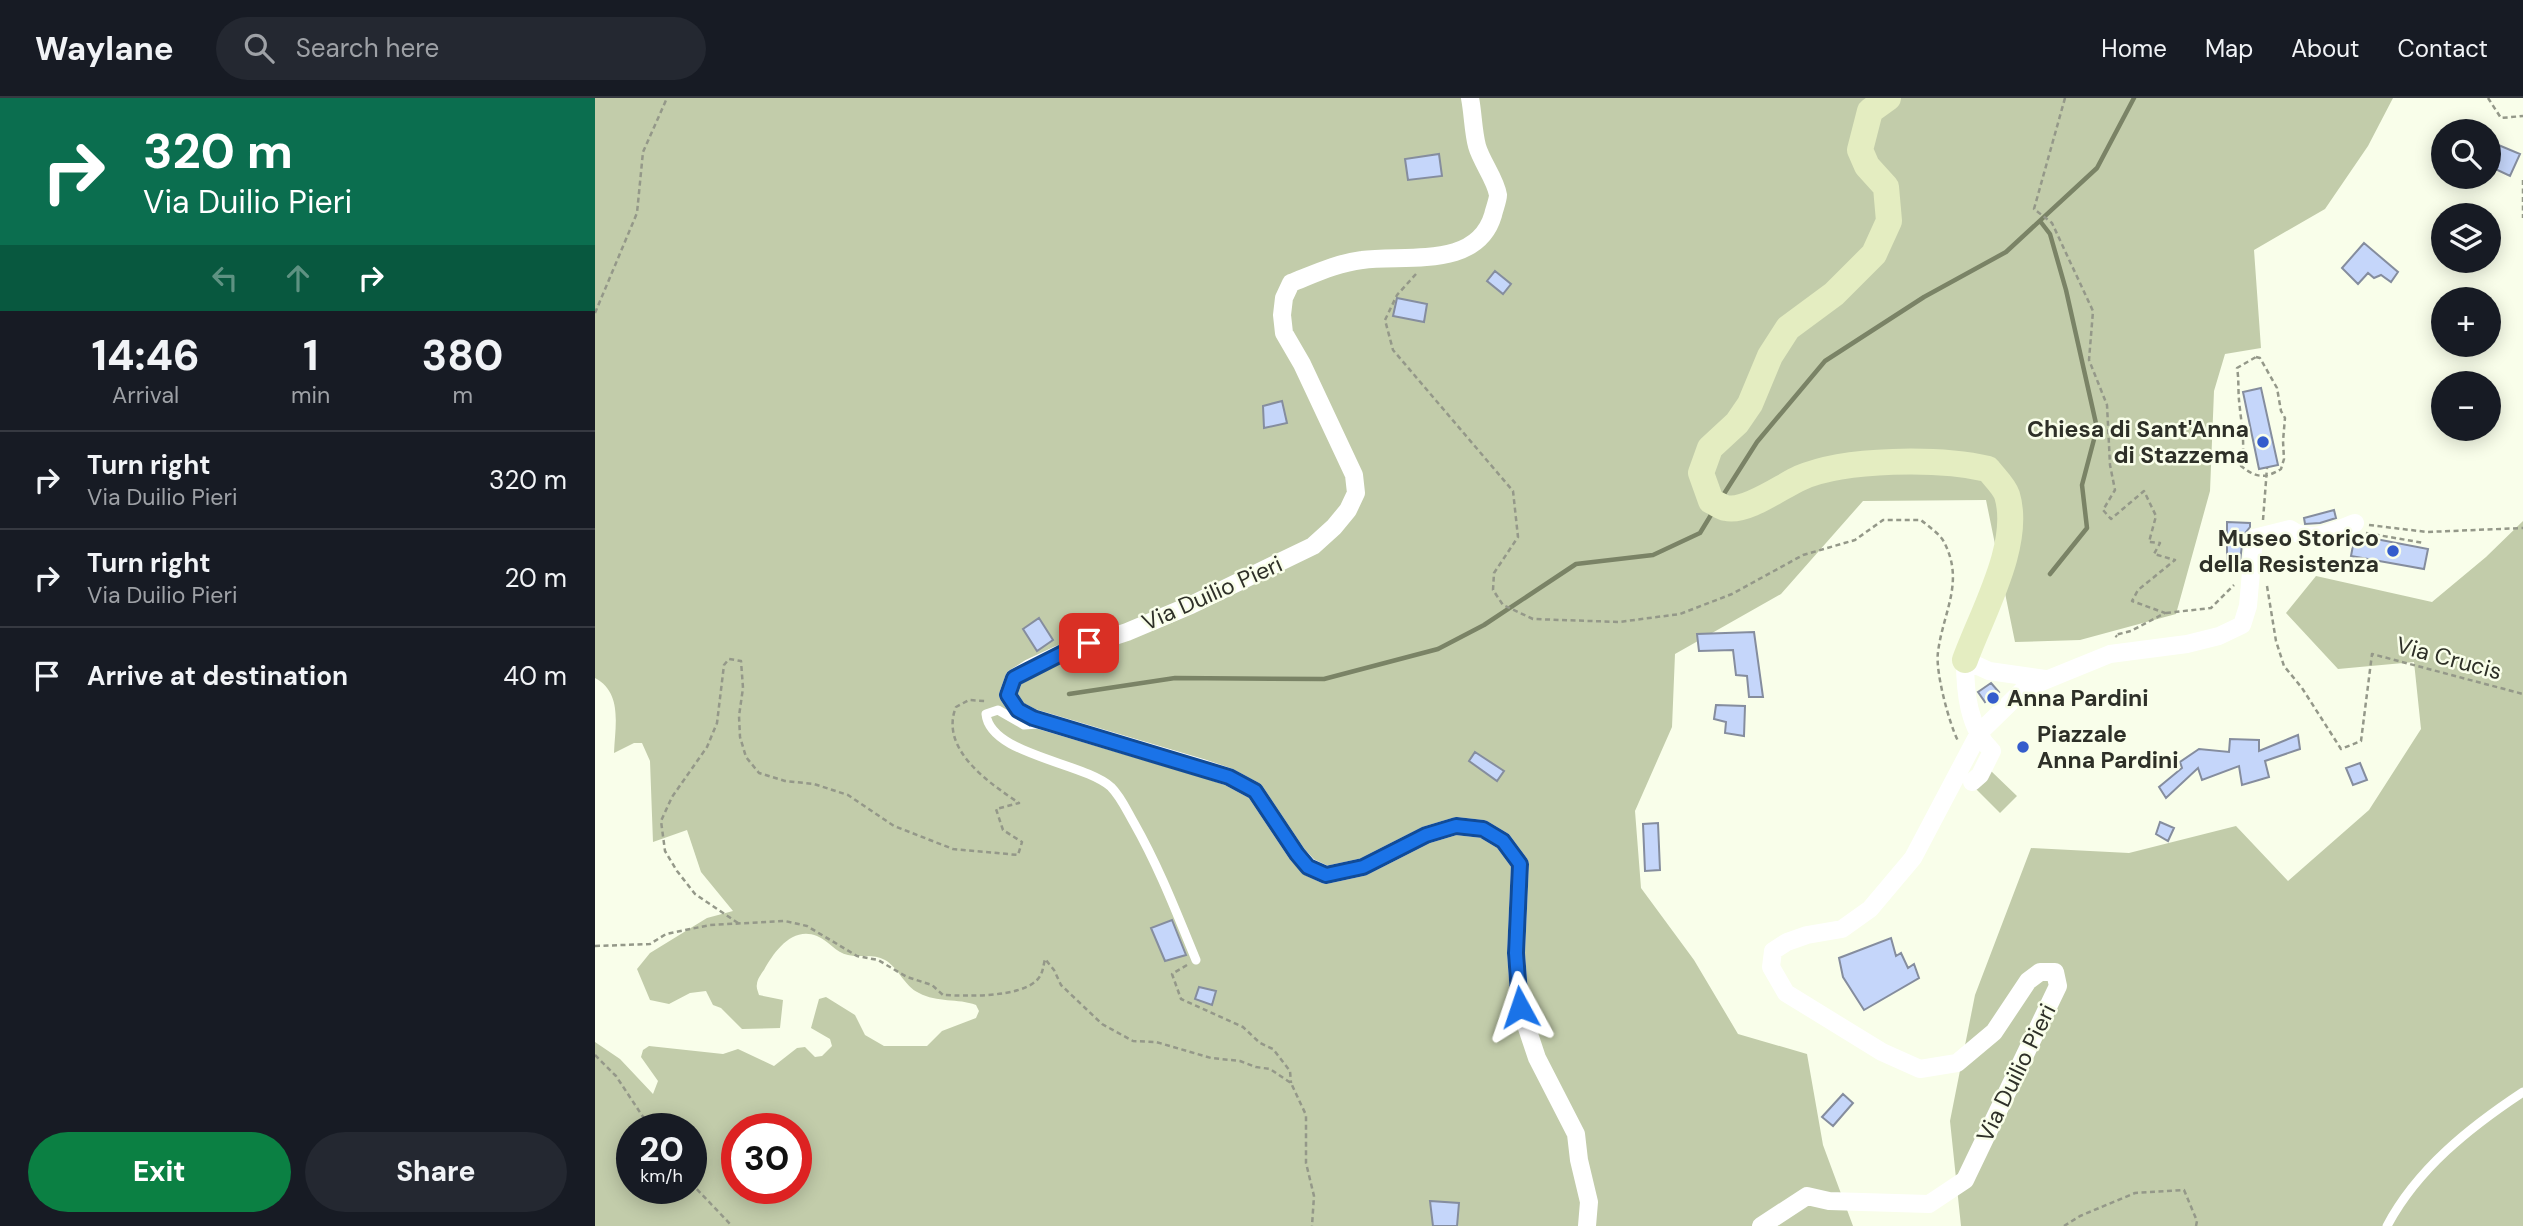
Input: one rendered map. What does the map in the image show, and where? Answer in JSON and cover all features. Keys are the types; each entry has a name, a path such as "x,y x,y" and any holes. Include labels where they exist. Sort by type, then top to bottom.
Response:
{"street":[{"name":"Via Duilio Pieri","path":"1010,701 1008,695 1014,678 1030,668 1061,654 1127,632 1235,585 1313,546 1348,510 1356,493 1354,475 1303,364 1284,333 1284,298 1291,283 1329,267 1392,257 1430,258 1460,250 1483,236 1492,219 1498,195 1477,145 1470,98"},
{"path":"1888,98 1870,111 1860,150 1867,166 1886,187 1889,221 1874,254 1834,294 1788,328 1769,356 1750,404 1737,423 1710,448 1701,473 1719,505 1747,505 1802,477 1847,464 1960,463 1988,469 2006,494 2010,528 2005,562 1965,660 1965,686 1972,717 1983,743 1992,751 1980,775 1972,782"},
{"path":"1965,660 1989,671 2048,679 2111,654 2187,644 2219,636 2242,625 2248,607 2254,538 2290,529 2299,536 2326,535 2357,527"},
{"name":"Via Duilio Pieri","path":"1761,1226 1807,1196 1829,1201 1929,1204 1965,1180 2058,986 2055,972 2040,972 2028,981 1994,1032 1957,1063 1920,1069 1882,1052 1786,993 1771,967 1773,951 1787,942 1807,935 1842,929 1870,909 1913,858 1979,733 2024,689 2048,679"},
{"path":"1010,701 1018,710 1042,721 1229,777 1255,791 1297,854 1308,867 1326,875 1363,867 1426,835 1456,826 1483,829 1503,841 1520,864 1516,953 1520,1007 1537,1058 1576,1134 1591,1225"}],"lane":[{"path":"1042,721 1036,725 1024,725 998,710 986,714 991,728 1014,746 1098,778 1112,789 1155,861 1196,960"},
{"path":"2387,1226 2396,1208 2449,1148 2483,1118 2523,1092"}],"path":[{"path":"595,313 637,213 643,152 667,98"},
{"path":"2065,98 2034,209 2052,223 2093,311 2089,360 2107,405 2110,465 2115,490 2103,510 2111,519 2144,491 2156,516 2149,542 2159,543 2154,554 2175,560 2138,590 2132,601 2165,613"},
{"path":"2488,98 2501,118 2523,116"},
{"path":"2523,180 2523,218"},
{"path":"1430,258 1397,295 1385,320 1393,350 1513,491 1518,537 1494,573 1493,590 1503,605 1533,619 1580,622 1619,622 1680,614 1732,594 1803,555 1854,540 1883,520 1921,520 1944,540 1954,574 1950,606 1937,654 1943,694 1956,738 1967,754"},
{"path":"2256,357 2260,358 2277,388 2285,418 2284,459 2281,469 2266,478 2253,475 2241,466 2242,415 2238,399 2240,388 2237,368 2256,357"},
{"path":"2261,537 2267,468"},
{"path":"2357,527 2427,532 2523,528"},
{"path":"2357,527 2424,543"},
{"name":"Via Crucis","path":"2265,575 2276,641 2284,666 2302,688 2341,749 2361,741 2372,654 2523,694"},
{"path":"2135,651 2115,635 2131,631 2165,613 2211,607 2235,584"},
{"path":"738,923 695,894 677,871 664,851 661,821 672,797 707,747 716,723 724,665 729,659 741,661 743,688 739,716 740,737 746,757 759,773 785,781 814,784 848,795 894,825 953,849 1018,856 1021,842 1003,830 996,809 1019,803 980,775 956,741 952,717 956,707 969,700 1010,701"},
{"path":"595,946 650,944 666,934 684,929 785,920 807,926 857,956 878,960 907,977 932,985 943,995 999,994 1027,987 1042,973 1045,959 1061,985 1102,1024 1133,1041 1156,1042 1211,1058 1240,1060 1256,1067 1270,1069 1291,1083"},
{"path":"1196,960 1172,974 1181,999 1243,1027 1273,1049 1290,1071 1291,1083 1306,1115 1306,1163 1314,1196 1312,1226"},
{"path":"595,1055 615,1076 640,1113"},
{"path":"2064,1226 2080,1216 2135,1193 2184,1190 2197,1221 2196,1226"},
{"path":"707,1200 732,1226"}],"green space":[{"path":"595,98 2393,98 2368,146 2325,209 2254,250 2261,348 2225,354 2214,391 2210,491 2176,614 2080,640 2015,642 1986,500 1863,501 1781,594 1675,654 1672,727 1635,811 1641,888 1694,960 1738,1034 1807,1054 1823,1145 1853,1226 595,1226 595,1042 620,1059 653,1094 658,1081 641,1057 643,1050 649,1046 723,1054 738,1049 774,1066 797,1048 805,1047 815,1057 822,1056 832,1046 830,1039 811,1028 819,999 826,997 855,1015 865,1035 884,1046 927,1046 942,1031 976,1018 979,1011 976,1005 919,993 885,960 844,954 821,938 808,934 792,938 785,943 773,956 758,981 759,995 783,1000 780,1028 742,1029 721,1008 713,1005 706,991 690,993 669,1004 650,1000 637,969 650,953 707,918 733,911 701,872 687,830 653,842 650,761 642,743 634,743 614,753 614,701 604,684 595,678"},
{"path":"2523,521 2523,1226 1961,1226 1950,1121 1975,995 2031,848 2129,853 2236,826 2288,881 2369,810 2421,729 2414,662 2338,669 2286,613 2316,576 2432,602 2486,557"},
{"path":"1991,771 2017,796 2000,813 1975,788"}],"building":[{"path":"2501,146 2520,154 2510,176 2501,172"},
{"path":"1439,154 1442,176 1408,180 1405,159"},
{"path":"2364,243 2398,272 2391,282 2381,275 2374,278 2368,273 2358,284 2342,268"},
{"path":"1495,271 1511,284 1503,294 1487,281"},
{"path":"1397,298 1427,304 1424,322 1393,316"},
{"name":"Chiesa di Sant'Anna di Stazzema","path":"2261,388 2278,465 2259,469 2243,392"},
{"path":"1282,401 1287,423 1264,428 1263,406"},
{"path":"2334,510 2336,518 2305,524 2304,518"},
{"path":"2227,522 2250,523 2243,536 2240,562 2227,562"},
{"path":"2355,535 2428,549 2424,569 2351,556"},
{"path":"1039,618 1053,640 1037,651 1023,629"},
{"path":"1754,632 1763,697 1749,697 1747,676 1736,675 1733,650 1699,651 1697,634"},
{"path":"1991,683 1999,692 1985,702 1978,692"},
{"path":"1716,705 1745,706 1744,736 1725,733 1726,722 1714,719"},
{"path":"2298,735 2300,749 2265,761 2269,777 2242,785 2239,766 2202,780 2198,768 2166,798 2159,787 2182,768 2180,762 2199,749 2229,752 2230,739 2259,740 2259,751"},
{"path":"1475,752 1504,771 1497,781 1469,761"},
{"path":"2360,763 2367,780 2353,785 2346,768"},
{"path":"2160,822 2174,828 2168,841 2156,834"},
{"path":"1658,823 1660,870 1645,871 1643,824"},
{"path":"1172,920 1186,955 1165,961 1151,928"},
{"path":"1891,938 1896,956 1901,953 1908,968 1914,964 1919,978 1864,1010 1843,977 1839,958"},
{"path":"1199,987 1216,991 1212,1005 1195,999"},
{"path":"1843,1094 1853,1103 1833,1126 1822,1117"},
{"path":"1430,1201 1459,1203 1457,1226 1433,1226"}],"waterway":[{"path":"1722,497 1757,442 1825,361 1924,297 2006,252 2097,168 2134,98"},
{"path":"2040,221 2050,234 2066,290 2097,428 2082,485 2087,528 2050,574"},
{"path":"1069,694 1175,678 1324,679 1438,649 1484,625 1576,564 1653,555 1700,533 1714,510"}],"place":[{"name":"Chiesa di Sant'Anna di Stazzema","path":"2263,442"},
{"name":"Museo Storico della Resistenza","path":"2393,551"},
{"name":"Anna Pardini","path":"1993,698"},
{"name":"Piazzale Anna Pardini","path":"2023,747"}],"route":[{"path":"1089,643 1030,668 1014,678 1009,689 1010,701 1018,710 1033,718 1205,769 1229,777 1255,791 1308,867 1326,875 1342,873 1363,867 1426,835 1456,826 1483,829 1503,841 1520,864 1516,953 1520,1007"}]}
